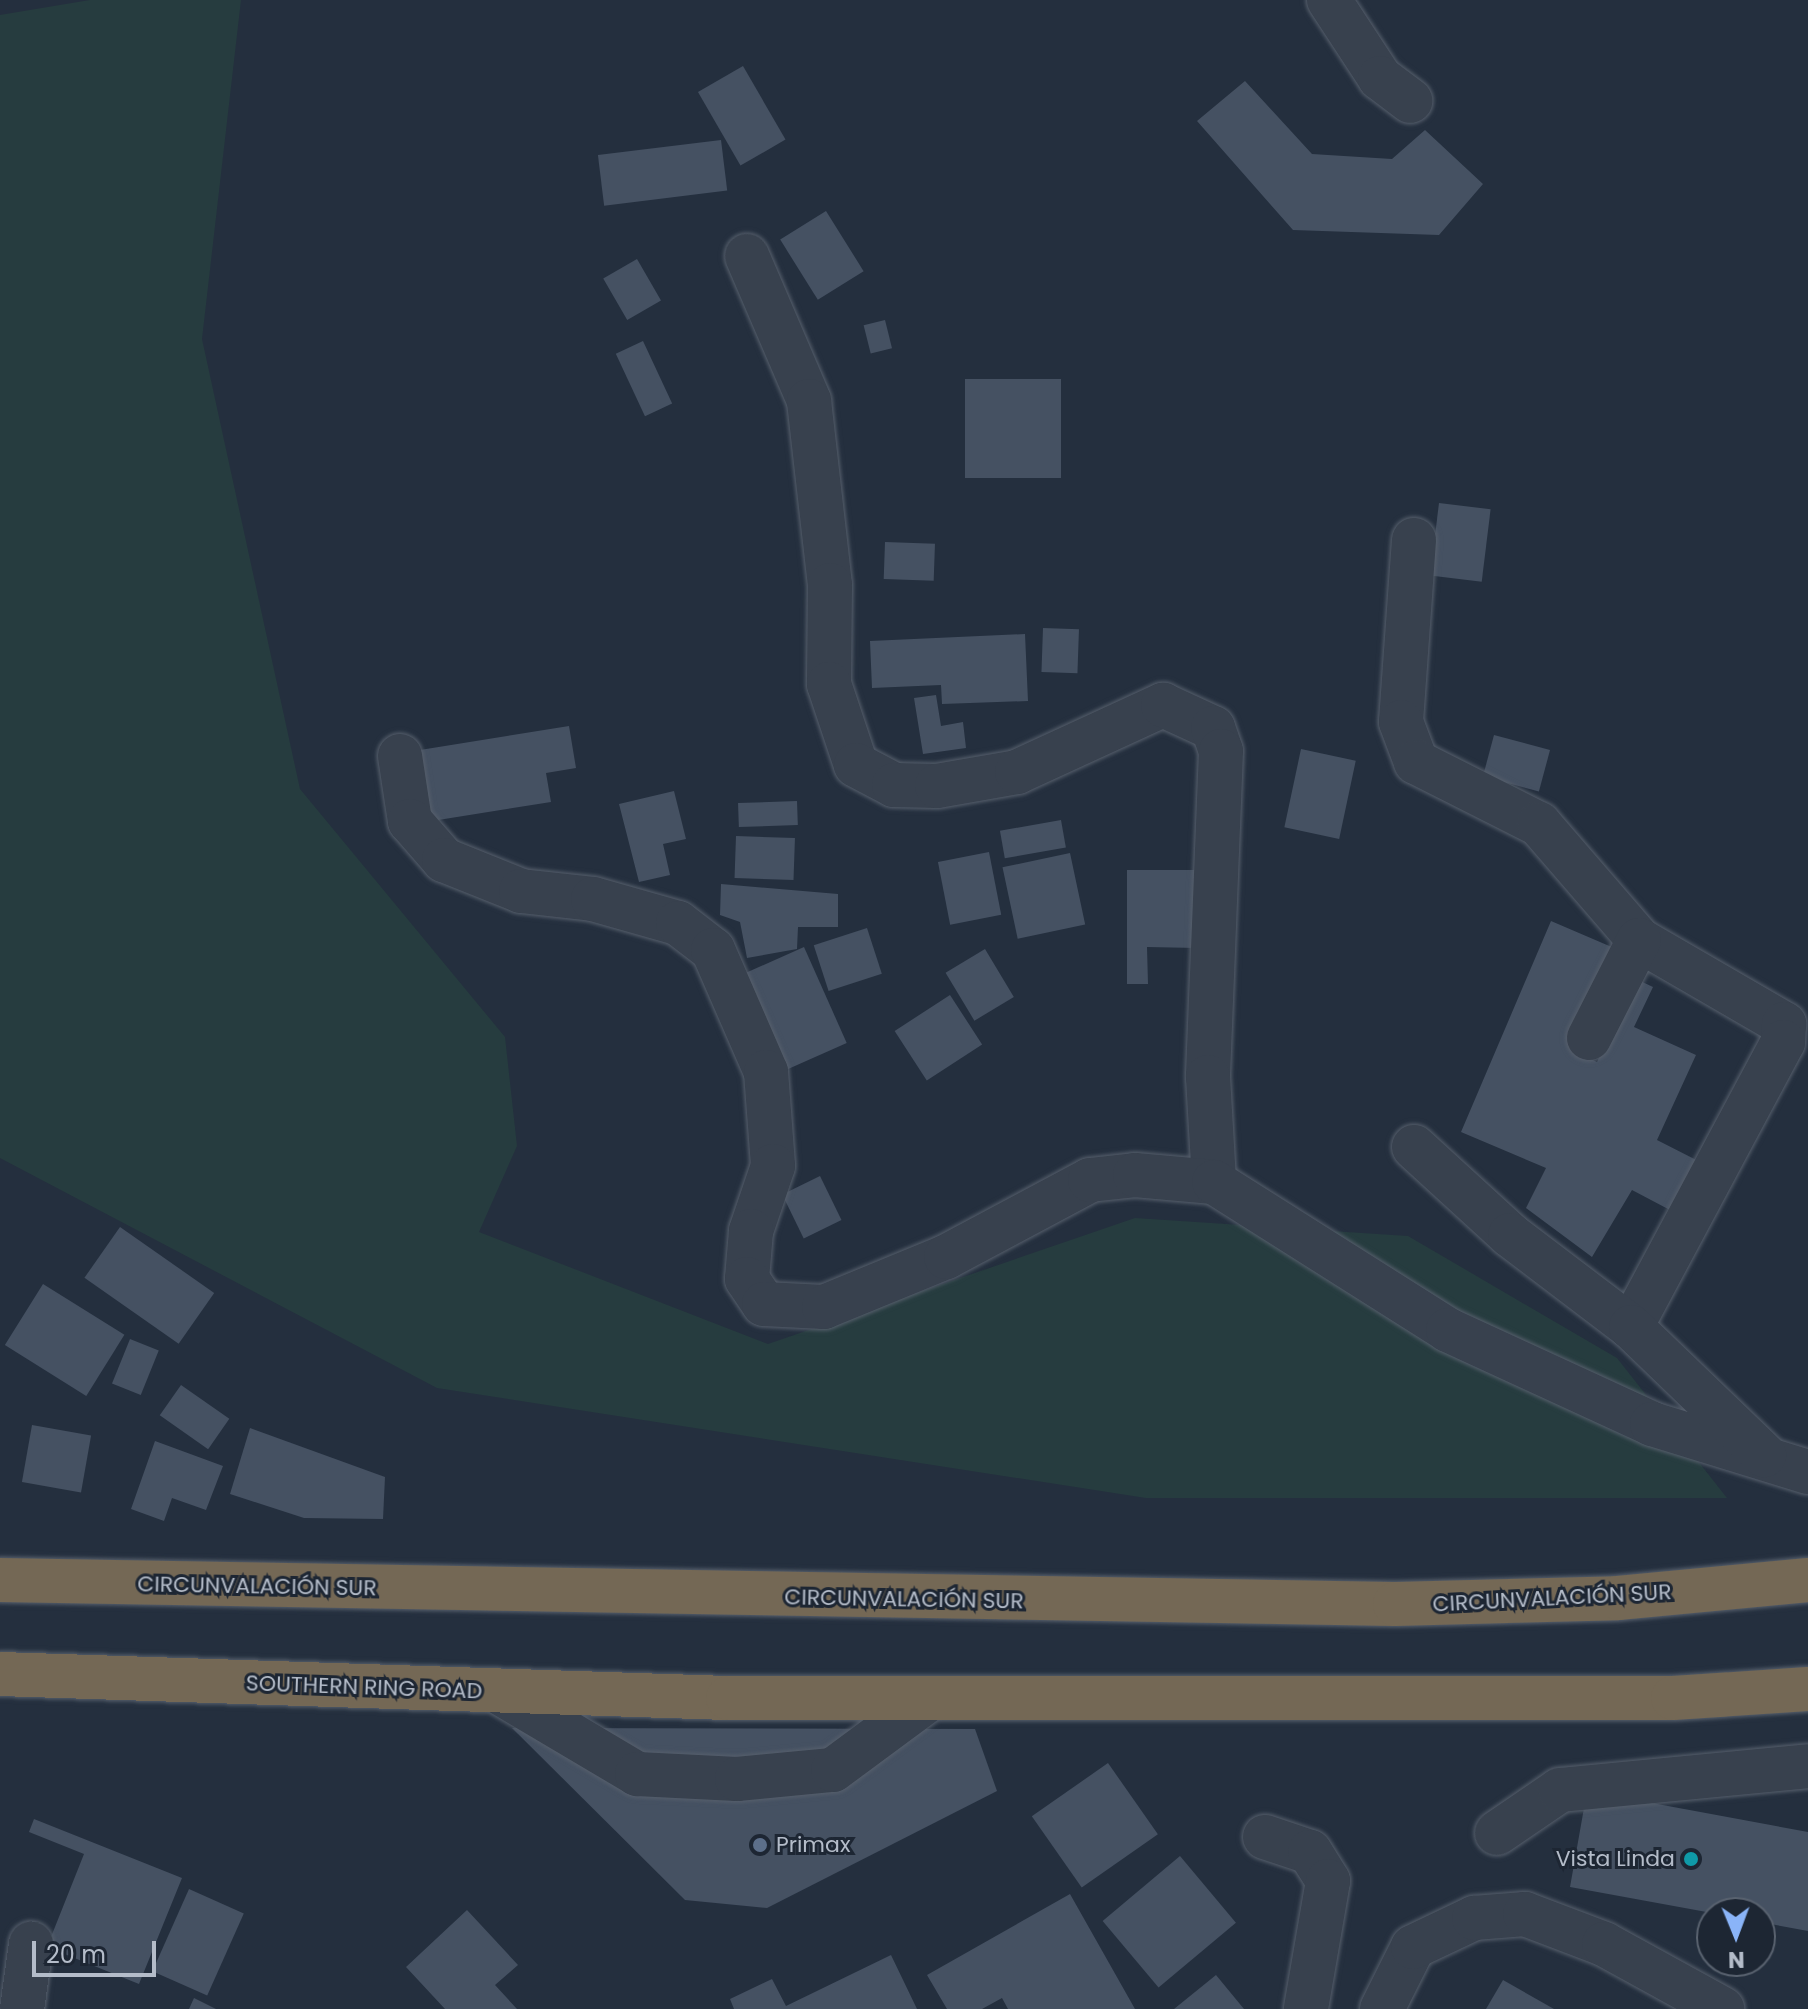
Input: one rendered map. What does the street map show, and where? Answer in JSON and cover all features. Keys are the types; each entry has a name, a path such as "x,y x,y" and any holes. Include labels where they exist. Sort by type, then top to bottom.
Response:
{"highway":[{"name":"CIRCUNVALACIÓN SUR","path":"0,1580 1395,1604 1618,1598 1808,1580"},
{"name":"SOUTHERN RING ROAD","path":"0,1674 499,1692 929,1699"},
{"path":"929,1699 1673,1698 1808,1689"}],"street":[{"path":"1329,0 1380,78 1410,101"},
{"path":"747,256 809,401 830,585 829,684 856,765 894,785 937,786 1017,772 1163,705 1213,728 1221,751 1208,1077 1214,1182"},
{"path":"1414,540 1401,722 1416,762 1539,824 1639,940 1784,1024 1783,1042 1631,1327"},
{"path":"400,756 410,821 444,860 521,891 593,899 678,923 713,950 766,1072 773,1166 751,1231 747,1279 764,1304 824,1307 946,1257 1090,1180 1135,1175 1214,1182 1448,1330 1652,1424 1790,1467"},
{"path":"1589,1038 1639,940"},
{"path":"1414,1147 1510,1235 1631,1327 1790,1467"},
{"path":"499,1692 637,1774 737,1779 833,1770 929,1699"},
{"path":"1497,1833 1560,1790 1808,1766"},
{"path":"1265,1837 1310,1852 1328,1881 1306,2009"},
{"path":"1382,2009 1413,1947 1474,1918 1525,1914 1604,1944 1722,2009"},
{"path":"22,2009 31,1944"}],"green space":[{"path":"90,0 241,0 202,339 300,789 505,1037 517,1146 479,1232 768,1344 1135,1218 1408,1236 1617,1358 1727,1498 1146,1498 437,1388 0,1158 0,15"}],"building":[{"path":"743,66 786,140 740,166 698,92"},
{"path":"1245,81 1312,154 1392,159 1425,130 1483,184 1439,235 1293,230 1197,121"},
{"path":"721,140 727,191 604,206 598,155"},
{"path":"826,211 864,271 818,300 780,240"},
{"path":"637,259 661,301 627,320 603,278"},
{"path":"885,320 892,348 871,353 864,325"},
{"path":"643,341 672,404 645,416 616,354"},
{"path":"965,379 1061,379 1061,478 965,478"},
{"path":"1439,503 1491,509 1482,582 1430,575"},
{"path":"885,542 935,544 934,581 884,579"},
{"path":"1043,628 1079,629 1077,673 1041,672"},
{"path":"1025,634 1028,701 942,704 941,685 872,688 870,641"},
{"path":"936,695 941,726 963,722 966,748 923,754 914,698"},
{"path":"569,726 576,768 546,773 551,802 432,821 420,750"},
{"path":"1494,735 1550,750 1539,792 1483,777"},
{"path":"1301,749 1356,761 1339,839 1284,827"},
{"path":"674,791 686,839 663,844 670,875 639,882 619,804"},
{"path":"797,801 798,825 739,827 738,803"},
{"path":"1061,820 1066,848 1005,858 1000,831"},
{"path":"736,836 795,838 793,880 735,878"},
{"path":"989,852 1001,915 950,925 938,862"},
{"path":"1070,853 1085,924 1018,939 1003,867"},
{"path":"1127,870 1197,870 1197,948 1147,947 1148,984 1127,984"},
{"path":"721,884 838,894 838,927 798,927 797,949 747,958 740,922 720,915"},
{"path":"1551,921 1621,951 1574,1051 1597,1062 1636,979 1653,987 1634,1027 1696,1055 1657,1140 1714,1169 1687,1219 1632,1190 1592,1257 1526,1208 1546,1168 1461,1132"},
{"path":"867,928 882,974 829,991 814,945"},
{"path":"804,947 847,1043 786,1070 744,974"},
{"path":"985,949 1014,997 974,1021 946,973"},
{"path":"950,995 982,1044 927,1080 895,1031"},
{"path":"820,1176 841,1220 804,1238 782,1194"},
{"path":"120,1227 214,1293 179,1344 84,1278"},
{"path":"43,1284 124,1335 86,1396 5,1345"},
{"path":"130,1339 159,1351 141,1395 112,1384"},
{"path":"181,1385 229,1419 208,1449 160,1415"},
{"path":"32,1425 91,1435 81,1493 22,1482"},
{"path":"250,1428 385,1477 383,1519 304,1518 230,1494"},
{"path":"155,1441 223,1466 206,1510 172,1498 164,1521 131,1509"},
{"name":"Primax","path":"512,1728 975,1729 997,1791 767,1908 685,1900"},
{"path":"1108,1763 1158,1834 1082,1888 1032,1816"},
{"name":"Vista Linda","path":"1587,1791 1808,1832 1808,1931 1776,1925 1776,1897 1696,1897 1696,1910 1570,1887"},
{"path":"34,1819 182,1878 139,1984 47,1947 84,1854 29,1832"},
{"path":"1180,1856 1236,1923 1159,1988 1103,1921"},
{"path":"189,1889 244,1913 207,1996 152,1971"},
{"path":"1070,1894 1135,2009 1008,2009 1002,1998 982,2009 947,2009 927,1975"},
{"path":"467,1910 518,1965 495,1985 517,2009 445,2009 406,1967"},
{"path":"891,1955 917,2009 734,2009 730,1999 772,1979 786,2006"},
{"path":"1216,1975 1244,2009 1174,2009"},
{"path":"1503,1980 1554,2009 1486,2009"},
{"path":"194,1998 216,2009 189,2009"}],"place":[{"name":"Primax","path":"760,1845"},
{"name":"Vista Linda","path":"1691,1859"}]}
